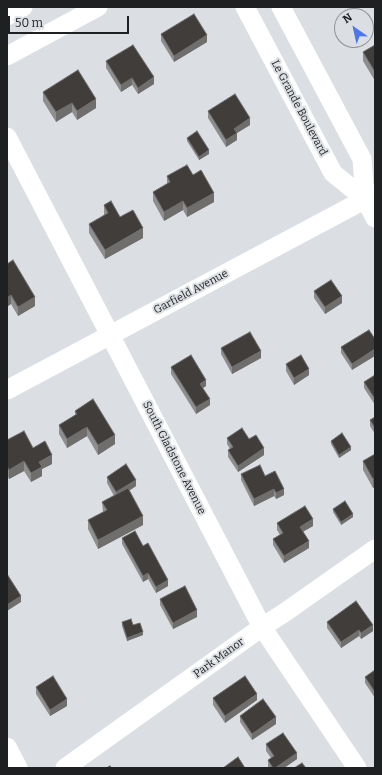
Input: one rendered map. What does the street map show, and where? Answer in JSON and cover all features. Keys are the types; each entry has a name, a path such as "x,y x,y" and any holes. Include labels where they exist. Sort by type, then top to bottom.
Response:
{"street":[{"path":"7,16 23,7"},
{"path":"7,56 98,7"},
{"name":"Le Grande Boulevard","path":"245,7 333,173 370,196"},
{"name":"Le Grande Boulevard","path":"281,7 362,159 375,218"},
{"name":"South Gladstone Avenue","path":"7,137 262,627 357,768"},
{"name":"Garfield Avenue","path":"7,390 370,196"},
{"name":"Park Manor","path":"65,768 262,627 375,549"},
{"path":"7,747 18,768"}],"building":[{"path":"194,14 207,35 174,56 161,34"},
{"path":"133,45 154,77 138,88 132,78 121,85 106,61"},
{"path":"374,46 375,72 363,52 370,48 374,48"},
{"path":"78,70 96,99 77,111 72,103 56,112 43,92"},
{"path":"235,94 250,118 234,129 237,133 226,140 208,111"},
{"path":"197,131 209,150 199,157 187,138"},
{"path":"187,165 193,175 201,170 214,193 187,208 183,201 164,212 153,192 170,182 167,176"},
{"path":"111,201 120,217 133,210 143,228 105,250 89,224 108,213 104,205"},
{"path":"13,260 35,297 18,307 11,295 7,298 7,264"},
{"path":"331,280 342,296 325,307 314,291"},
{"path":"369,330 375,339 375,349 352,364 341,347"},
{"path":"250,332 261,351 232,367 221,348"},
{"path":"191,355 206,380 200,384 210,399 196,407 171,367"},
{"path":"301,355 309,369 294,378 286,364"},
{"path":"375,375 375,399 364,382"},
{"path":"93,399 115,435 98,445 87,427 67,439 59,425 77,414 75,411"},
{"path":"375,417 375,428 370,420"},
{"path":"242,428 249,439 256,435 264,448 238,466 228,450 233,447 227,438"},
{"path":"24,431 33,448 45,441 52,455 39,462 42,467 31,473 24,461 9,470 7,466 7,440"},
{"path":"342,433 351,447 339,455 331,441"},
{"path":"375,454 375,478 373,479 363,461"},
{"path":"126,464 136,480 116,492 107,477"},
{"path":"260,465 265,476 275,471 284,489 276,493 274,489 254,499 241,474"},
{"path":"128,488 143,516 98,540 88,520 107,510 102,502"},
{"path":"345,501 353,514 341,522 333,509"},
{"path":"305,506 313,519 300,527 309,541 284,556 273,539 283,533 277,523"},
{"path":"135,531 143,546 148,543 168,580 156,587 148,573 143,576 122,538"},
{"path":"7,574 21,596 7,605"},
{"path":"185,586 197,610 173,623 160,599"},
{"path":"356,601 373,625 361,633 359,630 341,642 327,622"},
{"path":"131,619 133,625 140,623 143,632 127,638 122,622"},
{"path":"375,670 375,692 365,677"},
{"path":"53,676 67,699 50,710 36,687"},
{"path":"245,676 257,694 225,716 213,698"},
{"path":"263,699 276,717 252,734 240,716"},
{"path":"283,733 297,753 273,768 268,760 274,756 266,744"},
{"path":"238,757 245,768 223,768"},
{"path":"302,763 306,768 294,768"}]}
